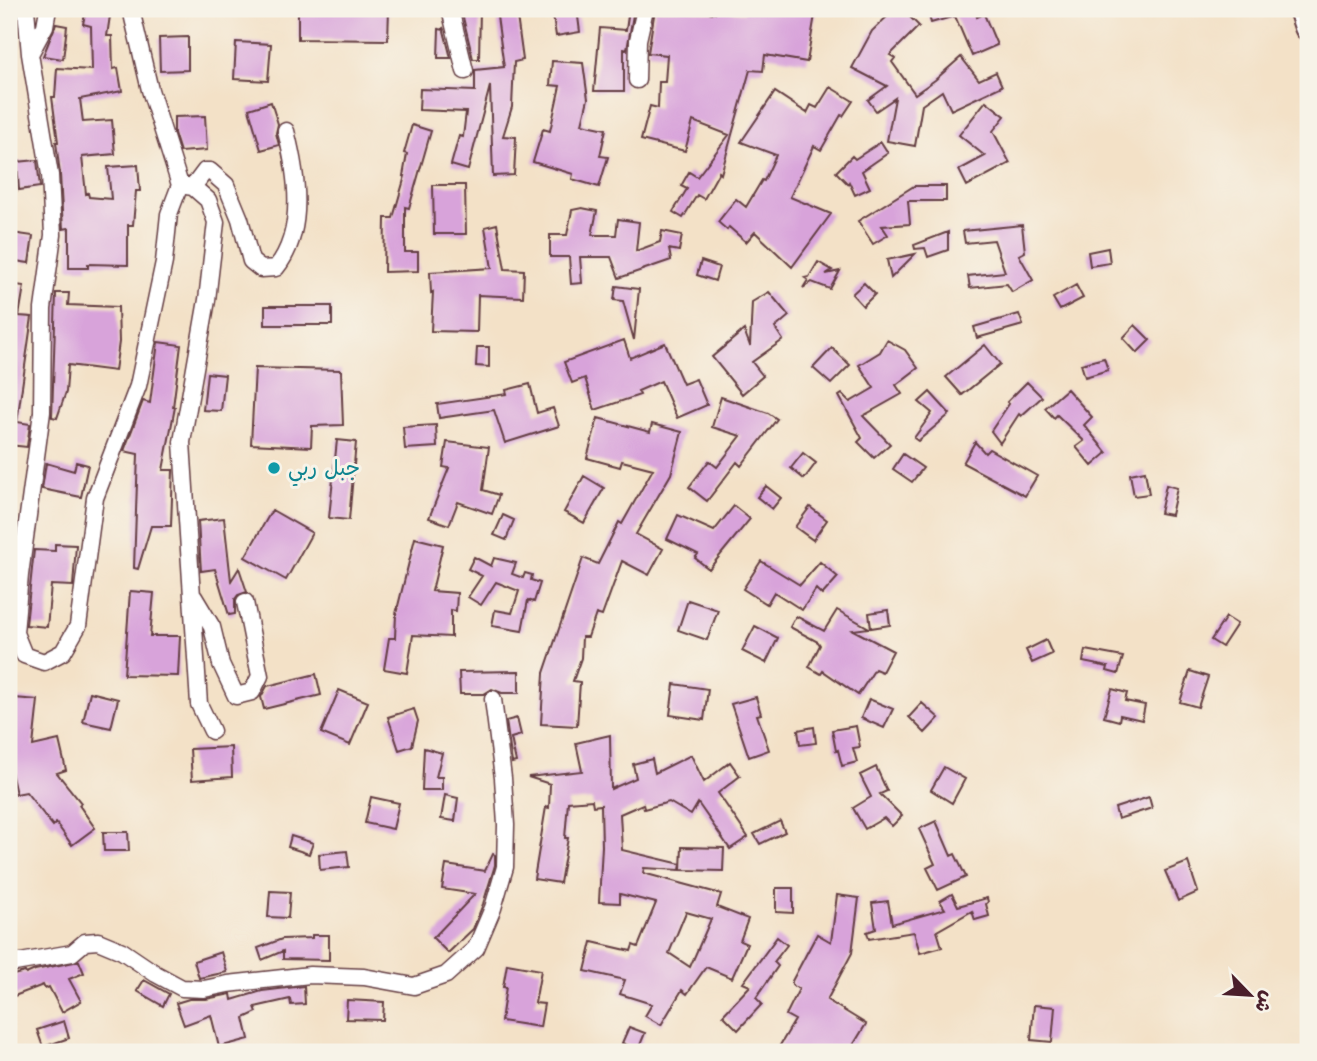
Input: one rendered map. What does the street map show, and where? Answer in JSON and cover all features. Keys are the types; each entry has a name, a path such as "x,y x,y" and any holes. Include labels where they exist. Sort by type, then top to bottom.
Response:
{"highway":[{"path":"1302,9 1308,27"}],"street":[{"path":"26,9 30,54 50,175 53,235 43,309 43,412 20,576 15,633 24,655 44,662 63,652 78,626 95,498 138,386 164,262 169,214 186,186 205,171 210,171 226,185 240,219 251,261 261,269 276,268 286,256 295,228 294,162 286,131"},
{"path":"30,54 45,26 48,9"},
{"path":"134,9 133,18 150,90 186,186 208,201 216,222 207,300 182,442 199,704 212,731"},
{"path":"450,9 465,71"},
{"path":"637,80 638,40 645,9"},
{"path":"193,595 212,627 221,664 236,696 252,692 260,676 245,602"},
{"path":"9,964 72,953 85,942 98,941 122,951 182,988 204,989 310,975 364,978 414,986 446,975 476,948 493,908 505,867 503,778 493,699"}],"building":[{"path":"86,9 111,9 107,36 112,36 113,69 118,68 122,91 80,99 83,122 112,120 115,154 82,157 86,194 88,193 89,197 111,199 108,167 138,165 140,191 136,191 133,225 128,225 128,265 88,264 88,268 69,268 69,228 63,229 58,142 52,97 55,97 57,68 92,70 91,26 83,24"},
{"path":"298,9 389,9 388,40 298,39"},
{"path":"461,9 480,9 479,59 473,59"},
{"path":"496,9 516,9 523,60 514,62 512,107 503,136 516,137 514,175 493,176 490,86 468,170 451,165 459,136 463,137 466,112 419,110 420,89 475,91 475,70 504,67"},
{"path":"552,9 577,9 580,32 556,36"},
{"path":"629,9 634,9 627,50 624,49 624,91 594,91 600,28 626,30"},
{"path":"655,9 687,9 715,13 715,9 744,13 744,9 816,9 807,62 765,55 763,71 750,70 721,174 719,172 704,199 697,195 683,218 673,212 687,189 681,186 689,172 697,177 729,135 693,121 685,151 641,140 650,106 658,108 659,82 665,82 667,55 648,53"},
{"path":"895,9 902,9 919,26 890,55 895,58 892,62 915,94 961,57 979,80 996,72 1002,86 951,110 942,91 922,105 915,146 887,141 895,98 876,111 868,100 887,86 852,68 872,31"},
{"path":"927,9 975,9 977,17 984,14 997,45 972,56 955,16 931,23"},
{"path":"56,24 67,26 63,59 43,56"},
{"path":"439,29 444,30 451,58 438,58"},
{"path":"188,37 188,70 160,71 159,38"},
{"path":"236,42 271,44 268,81 234,79"},
{"path":"552,61 583,63 588,99 582,124 606,129 600,156 608,157 599,187 572,179 573,174 533,162 543,129 550,131 560,86 550,85"},
{"path":"830,87 853,101 843,116 841,115 821,150 814,146 790,197 831,214 792,267 755,232 746,242 729,227 727,230 718,222 736,199 746,207 762,180 764,181 776,155 741,142 775,92 807,113 811,105 817,108"},
{"path":"986,101 1005,116 993,131 1010,163 967,186 959,170 985,156 959,135"},
{"path":"271,102 278,124 276,133 279,145 261,150 249,109"},
{"path":"205,116 207,150 180,152 174,133 174,117"},
{"path":"412,125 431,131 409,208 405,207 405,252 418,252 418,271 384,272 385,218 393,218 405,176 407,154 404,153"},
{"path":"881,142 888,153 862,171 870,188 855,195 849,182 848,184 836,172 852,156 855,159"},
{"path":"37,160 40,187 19,190 17,162"},
{"path":"433,185 465,185 466,234 434,234"},
{"path":"914,186 946,186 946,201 908,201 910,224 882,226 888,235 873,244 858,221"},
{"path":"582,208 597,211 592,235 616,235 618,219 639,222 636,251 660,242 662,231 682,235 679,251 669,249 671,260 619,278 611,257 580,257 582,283 571,284 569,257 550,257 550,235 567,235 572,210"},
{"path":"497,224 505,269 524,270 523,297 478,295 477,332 431,331 433,292 431,293 430,272 492,268 485,227"},
{"path":"1022,225 1025,252 1019,255 1033,280 1012,292 1007,284 970,288 968,276 1005,272 994,240 965,243 963,231"},
{"path":"948,232 948,250 928,257 925,248 915,249 914,245"},
{"path":"12,233 33,236 29,263 9,260"},
{"path":"1108,248 1110,263 1090,266 1088,252"},
{"path":"915,254 891,278 887,260"},
{"path":"701,261 719,267 715,281 697,275"},
{"path":"818,262 832,270 826,274 840,271 830,289 812,282 803,288 808,280 805,278 809,277"},
{"path":"864,283 875,294 863,306 852,294"},
{"path":"9,284 24,286 19,316 32,317 17,422 30,424 27,447 9,445"},
{"path":"1076,285 1083,298 1060,310 1053,298"},
{"path":"616,286 639,289 634,340 623,301 614,300"},
{"path":"769,292 789,316 775,328 783,340 752,362 763,376 742,394 712,357 744,330 750,346 752,302"},
{"path":"56,293 69,293 68,305 118,307 119,342 115,371 68,365 66,392 57,418 52,417"},
{"path":"265,306 332,306 332,325 265,325"},
{"path":"1019,314 1023,325 977,338 974,327"},
{"path":"1135,325 1150,340 1137,353 1123,338"},
{"path":"624,340 630,358 665,343 683,384 696,379 707,405 677,418 661,381 638,391 640,395 595,410 585,378 572,383 564,362"},
{"path":"887,340 905,350 918,368 896,385 902,394 863,416 890,444 874,458 858,442 862,438 839,396 842,394 850,402 874,388 859,365 880,352"},
{"path":"158,342 181,345 175,407 163,470 173,470 171,526 151,526 138,569 134,568 138,454 124,451 143,401 150,403"},
{"path":"985,345 1000,364 962,395 946,377"},
{"path":"477,347 489,347 489,367 476,366"},
{"path":"832,348 850,365 831,384 813,368"},
{"path":"1104,358 1108,370 1085,377 1081,364"},
{"path":"255,368 341,370 343,425 312,426 311,447 251,444"},
{"path":"207,373 225,375 221,411 203,410"},
{"path":"1027,382 1042,397 1021,416 1019,414 1000,443 991,431 1009,404 1007,402"},
{"path":"530,384 537,413 553,408 559,426 505,443 494,410 439,418 437,404 507,394 506,390"},
{"path":"1067,389 1092,417 1084,425 1107,453 1092,466 1076,447 1084,441 1057,415 1054,418 1045,408"},
{"path":"930,392 950,414 918,441 914,438 932,413 919,402"},
{"path":"721,397 768,413 777,419 741,466 737,462 707,501 689,487 709,461 717,467 741,436 712,427"},
{"path":"598,418 650,432 652,424 682,432 671,474 636,534 663,549 649,575 622,561 602,616 596,614 588,637 582,637 581,658 573,681 580,682 577,726 541,724 544,673 583,558 598,564 619,522 622,524 653,469 622,461 620,467 587,458"},
{"path":"436,425 437,447 405,449 403,427"},
{"path":"337,440 356,442 349,520 329,518"},
{"path":"447,442 489,447 483,490 499,495 492,514 458,502 449,525 429,518 449,468 443,467"},
{"path":"975,442 985,453 989,449 1037,476 1025,496 963,463"},
{"path":"803,453 816,463 804,479 791,468"},
{"path":"903,454 923,468 912,482 893,469"},
{"path":"76,462 88,465 81,497 42,489 46,463 74,471"},
{"path":"1145,471 1149,494 1134,496 1130,474"},
{"path":"584,476 604,488 584,523 564,512"},
{"path":"1166,485 1177,488 1171,515 1160,513"},
{"path":"766,486 781,498 772,509 757,497"},
{"path":"734,506 750,519 709,569 695,558 698,554 667,539 678,515 714,531"},
{"path":"810,507 827,520 813,540 795,527"},
{"path":"272,510 312,533 286,580 245,557"},
{"path":"503,515 514,520 506,540 494,535"},
{"path":"224,518 231,581 239,568 247,592 238,595 235,599 235,614 229,615 215,569 201,571 198,521"},
{"path":"415,538 443,545 432,591 457,593 456,611 451,610 451,637 413,635 407,673 384,669 389,638 395,638 396,614"},
{"path":"55,544 76,545 73,586 51,585 47,627 26,625 34,550 55,551"},
{"path":"474,557 491,566 494,558 516,563 512,574 523,578 525,573 532,575 531,580 540,583 534,602 528,600 522,631 492,626 495,610 512,613 519,591 496,582 481,605 468,597 482,576 468,569"},
{"path":"761,561 800,585 820,562 838,577 822,595 816,589 802,610 774,592 767,604 743,589"},
{"path":"130,591 154,593 150,636 180,636 178,676 124,675"},
{"path":"688,600 718,610 707,640 678,630"},
{"path":"837,610 869,628 853,630 893,651 882,672 875,669 858,695 823,671 821,674 809,667 820,645 790,627 796,616 824,631"},
{"path":"888,610 890,625 871,628 869,613"},
{"path":"1226,617 1237,624 1222,647 1211,640"},
{"path":"755,626 778,638 766,663 742,651"},
{"path":"1046,640 1052,654 1032,663 1026,650"},
{"path":"1085,650 1123,657 1118,674 1107,671 1108,667 1083,662"},
{"path":"519,671 519,693 502,693 492,689 484,694 460,694 459,672"},
{"path":"1190,671 1208,677 1198,707 1180,702"},
{"path":"316,674 321,695 264,709 261,697 267,686"},
{"path":"674,684 708,689 704,720 670,715"},
{"path":"1112,689 1127,693 1125,701 1145,705 1142,720 1120,715 1119,721 1104,717"},
{"path":"339,690 368,702 350,745 321,733"},
{"path":"90,692 118,699 111,728 83,722"},
{"path":"756,697 761,714 757,715 769,750 749,757 731,704"},
{"path":"14,698 38,700 33,746 59,740 66,770 57,773 81,803 79,805 95,828 72,845 56,823 53,826 26,792 16,794 9,763"},
{"path":"869,699 893,709 884,728 861,718"},
{"path":"922,703 939,718 925,733 909,717"},
{"path":"414,709 418,721 412,746 399,750 388,717"},
{"path":"517,718 521,735 511,738 516,762 512,763 506,721"},
{"path":"856,726 860,747 853,748 857,762 842,766 832,730"},
{"path":"814,727 816,743 800,745 798,730"},
{"path":"610,735 611,789 636,778 633,764 652,759 655,773 691,755 704,782 730,762 740,776 718,793 748,837 730,849 698,803 691,815 669,802 644,809 643,804 620,814 622,850 681,864 680,870 644,868 643,873 721,894 717,907 748,919 740,941 747,944 732,978 706,967 687,994 682,990 661,1025 645,1016 652,1004 620,994 625,980 585,971 592,942 631,951 633,945 638,947 656,903 620,894 620,903 599,902 601,805 593,806 592,800 568,802 565,838 568,838 560,883 534,879 546,807 549,808 550,784 528,777 582,771 576,743","holes":["686,912 711,919 690,967 669,953"]},
{"path":"231,747 232,777 192,780 190,749"},
{"path":"424,748 442,753 436,777 442,777 442,790 422,790"},
{"path":"876,767 887,791 880,794 902,816 892,826 884,818 865,829 853,808 871,797 860,775"},
{"path":"944,767 965,779 952,803 931,790"},
{"path":"445,795 458,798 455,821 441,819"},
{"path":"371,797 399,803 393,829 365,823"},
{"path":"1149,797 1152,808 1118,819 1115,808"},
{"path":"780,821 785,832 760,844 754,834"},
{"path":"936,821 951,856 955,854 966,877 938,890 927,868 935,864 919,829"},
{"path":"103,832 128,832 129,851 104,851"},
{"path":"291,836 313,843 309,854 288,847"},
{"path":"682,847 724,848 723,871 681,870"},
{"path":"347,851 349,867 320,870 319,854"},
{"path":"493,854 495,865 473,929 448,953 433,938 475,894 442,889 446,865 485,871"},
{"path":"1188,862 1198,892 1178,901 1165,871"},
{"path":"776,888 793,888 793,913 776,912"},
{"path":"270,891 290,892 288,918 268,917"},
{"path":"952,894 958,906 987,898 989,916 975,920 972,911 937,931 942,947 920,953 914,932 869,939 867,932 876,929 872,903 888,901 892,924 945,909 940,901"},
{"path":"837,895 859,898 852,953 827,1000 866,1024 849,1052 776,1052 795,1020 786,1015 799,989 792,985 792,981 817,934 831,942"},
{"path":"312,935 329,935 329,960 283,959 283,951 262,960 258,948 282,939 312,938"},
{"path":"777,937 787,945 774,962 778,966 756,998 762,1004 738,1030 723,1015 750,986 743,983"},
{"path":"221,952 227,972 199,978 194,961"},
{"path":"79,961 84,973 69,979 81,1001 62,1012 49,987 45,989 43,985 9,998 9,976"},
{"path":"507,964 541,970 535,1003 544,1004 540,1027 501,1021"},
{"path":"144,980 169,994 163,1006 137,991"},
{"path":"304,986 305,1004 291,1005 290,999 255,1007 257,1012 244,1018 249,1039 219,1047 211,1015 184,1025 176,1003 231,994 232,1000 262,991"},
{"path":"347,1000 384,1002 383,1020 346,1019"},
{"path":"1034,1005 1055,1007 1052,1042 1031,1040"},
{"path":"64,1021 69,1038 43,1047 37,1030"},
{"path":"629,1027 645,1033 638,1050 622,1043"}],"place":[{"name":"جبل ربي","path":"274,468"}]}
